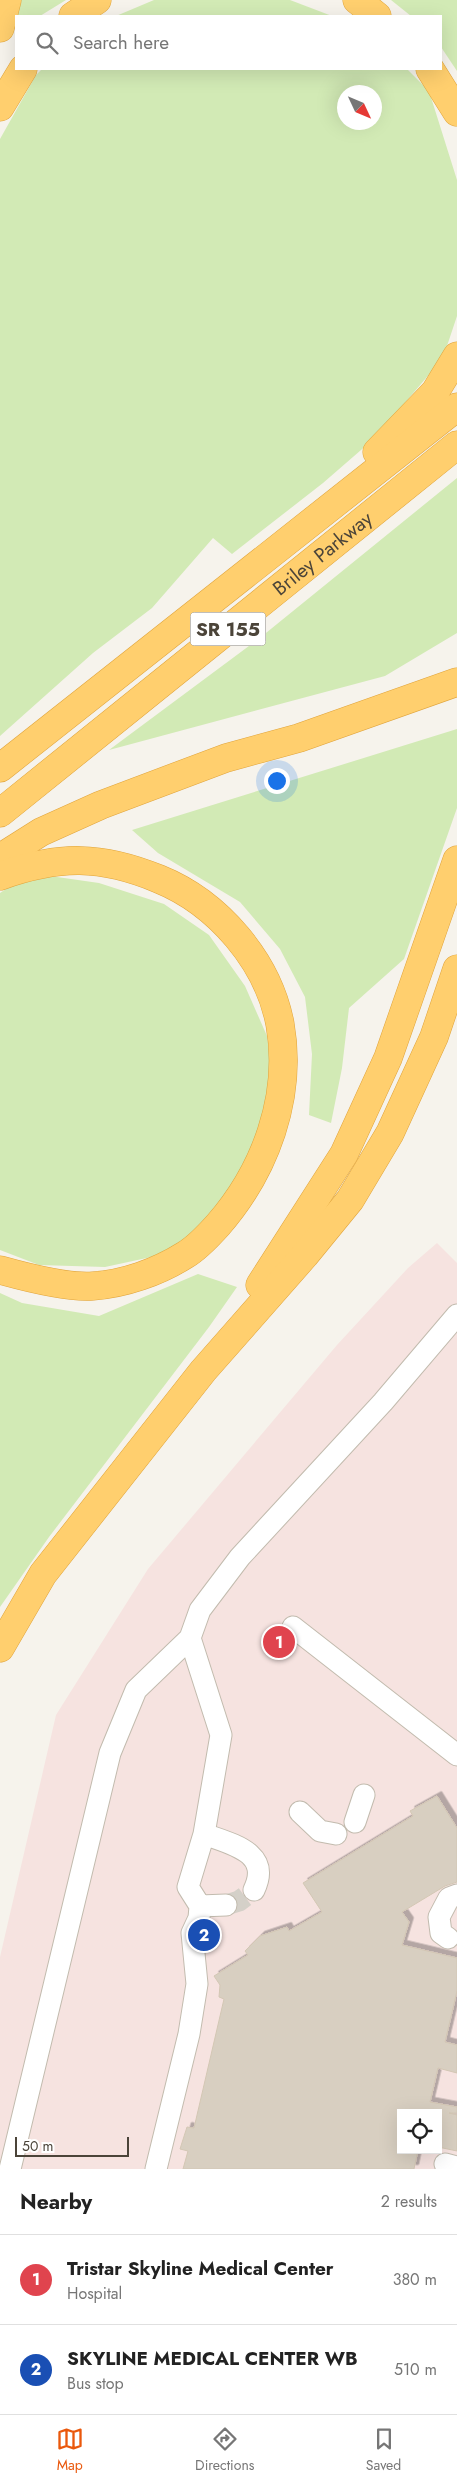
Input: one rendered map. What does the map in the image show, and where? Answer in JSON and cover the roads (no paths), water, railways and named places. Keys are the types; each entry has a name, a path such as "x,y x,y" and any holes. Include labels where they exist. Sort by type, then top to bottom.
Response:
{"highway":[{"path":"0,28 7,0"},
{"path":"74,15 97,0"},
{"path":"357,0 376,15"},
{"path":"0,107 22,70"},
{"path":"431,70 457,112"},
{"path":"288,540 435,392 457,356"},
{"name":"Briley Parkway","path":"0,768 457,407"},
{"name":"Briley Parkway","path":"0,813 457,445"},
{"path":"0,858 42,832 101,805 226,758 299,738 457,682"},
{"path":"0,876 32,864 63,860 96,861 136,870 179,888 212,912 234,933 258,966 280,1024 283,1053 277,1111 270,1138 258,1168 238,1202 187,1254 154,1271 123,1280 91,1286 21,1276 0,1270"},
{"path":"202,1371 344,1154 388,1058 457,860"},
{"path":"0,1648 44,1574 202,1371 305,1255 350,1200 390,1133 434,1037 457,969"}],"lane":[{"path":"10,2169 110,1753 136,1690 190,1638 200,1610 240,1557 383,1402 457,1315"},
{"path":"294,1627 457,1756"},
{"path":"156,2169 194,2006 197,1984 192,1933 200,1906 188,1887 204,1834 221,1735 190,1638"},
{"path":"355,1822 364,1796"},
{"path":"300,1812 320,1831 336,1834"},
{"path":"204,1834 238,1847 250,1854 259,1866 260,1878 254,1890"},
{"path":"448,1938 441,1933 438,1917 449,1898 457,1895"},
{"path":"200,1906 226,1905"}],"tunnel":[{"path":"226,1905 239,1901 254,1890"}],"place":[{"name":"Tristar Skyline Medical Center","path":"279,1642"},
{"name":"SKYLINE MEDICAL CENTER WB","path":"204,1935"}]}
